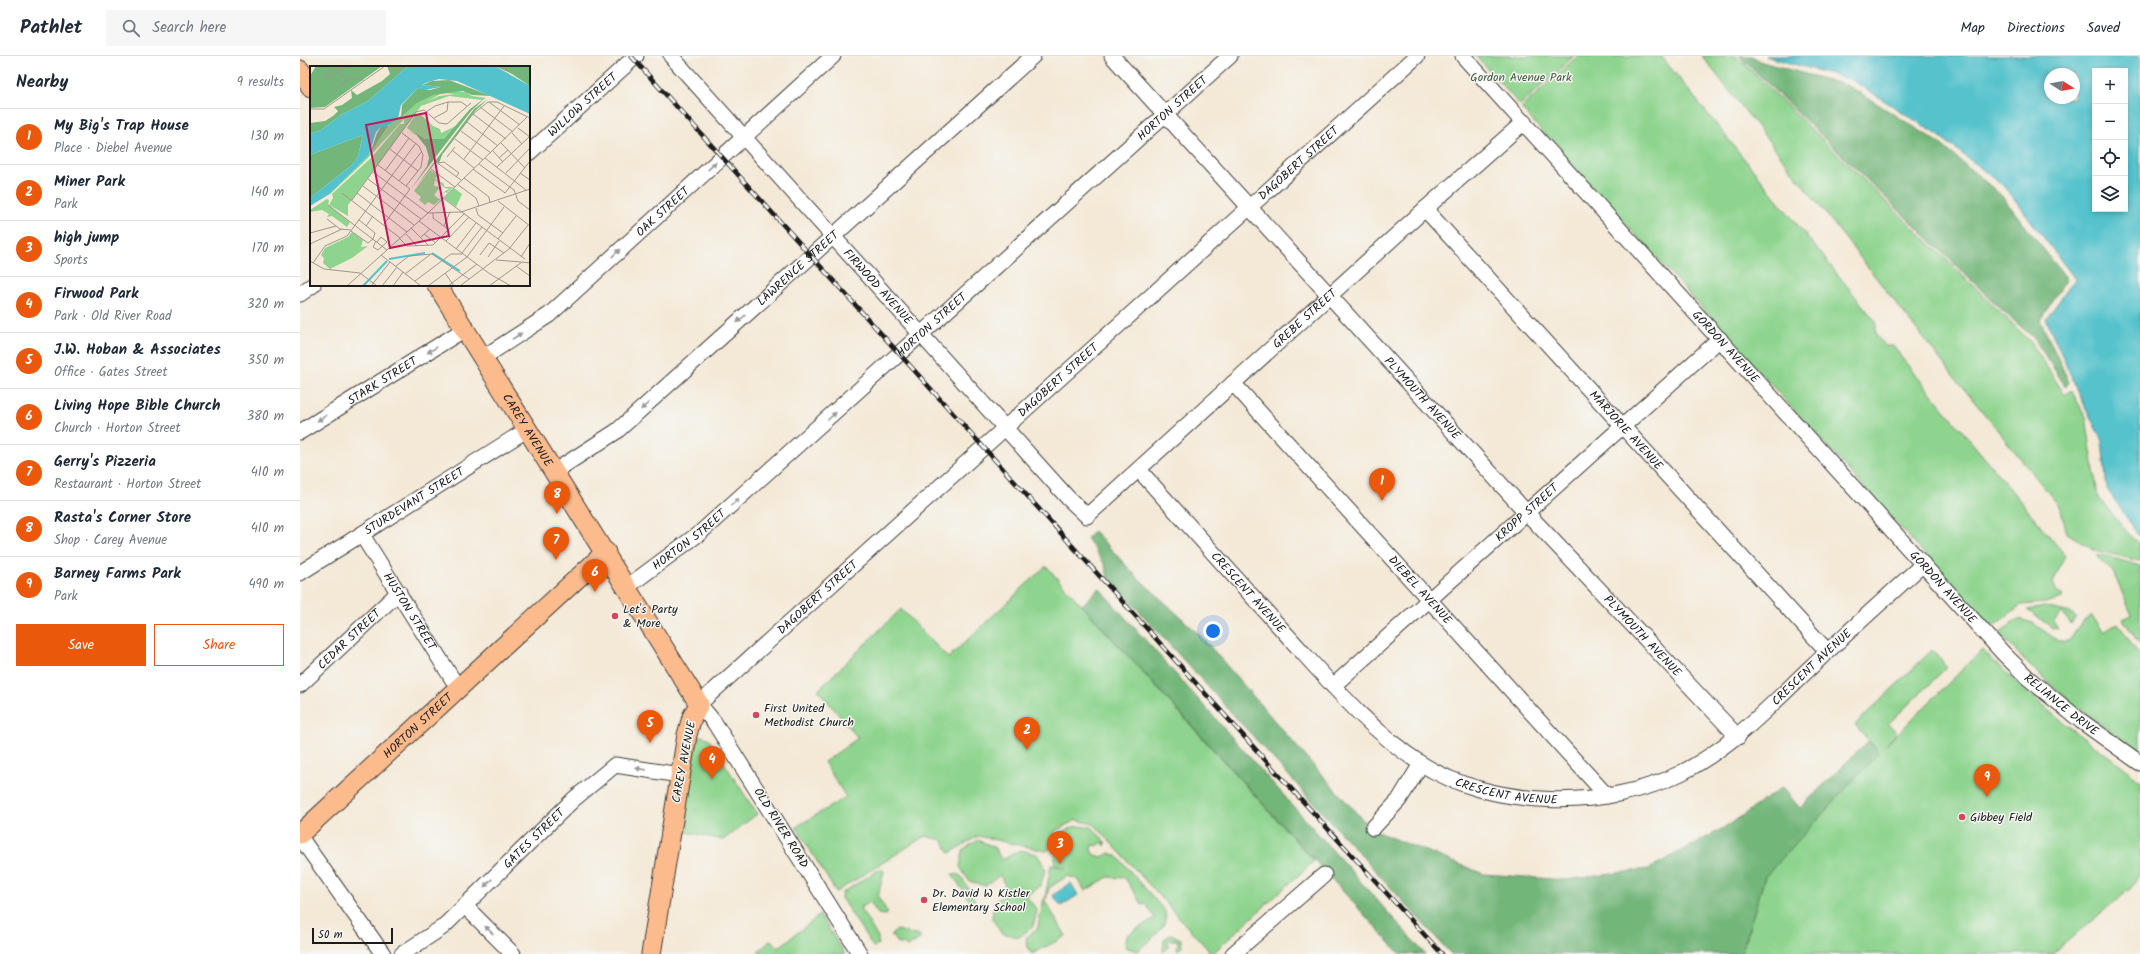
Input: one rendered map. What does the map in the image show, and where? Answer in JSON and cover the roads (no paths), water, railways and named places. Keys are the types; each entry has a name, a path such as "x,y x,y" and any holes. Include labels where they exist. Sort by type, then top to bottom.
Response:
{"main road":[{"path":"300,70 310,85"},
{"name":"CAREY AVENUE","path":"438,286 606,552 699,704 692,717 686,735 651,954"},
{"name":"HORTON STREET","path":"300,834 606,552"}],"street":[{"name":"WILLOW STREET","path":"530,152 636,56"},
{"name":"FIRWOOD AVENUE","path":"671,56 742,138 921,336 1068,498 1087,516"},
{"name":"OAK STREET","path":"484,358 549,315 833,56"},
{"name":"LAWRENCE STREET","path":"555,471 617,431 1033,56"},
{"name":"PLYMOUTH AVENUE","path":"1112,56 1526,512 1738,737"},
{"name":"HORTON STREET","path":"627,587 701,532 921,336 1230,56"},
{"name":"DAGOBERT STREET","path":"699,704 1004,427 1417,56"},
{"name":"GORDON AVENUE","path":"1463,56 1989,638"},
{"name":"GREBE STREET","path":"1087,516 1425,209 1524,122"},
{"name":"MARJORIE AVENUE","path":"1425,209 1827,651"},
{"path":"300,294 312,286"},
{"name":"STARK STREET","path":"300,432 465,329"},
{"name":"KROPP STREET","path":"1333,686 1622,425 1720,339"},
{"name":"DIEBEL AVENUE","path":"1233,383 1607,796"},
{"name":"STURDEVANT STREET","path":"300,573 528,429"},
{"name":"CRESCENT AVENUE","path":"1139,470 1333,686 1380,733 1421,764 1450,778 1498,794 1541,799 1574,799 1607,796 1644,788 1681,773 1738,737 1827,651 1923,564"},
{"name":"HUSTON STREET","path":"362,535 458,688"},
{"name":"CEDAR STREET","path":"300,686 398,592"},
{"name":"RELIANCE DRIVE","path":"1989,638 2050,696 2081,721 2140,763"},
{"name":"OLD RIVER ROAD","path":"699,704 714,722 860,954"},
{"path":"1373,828 1399,800 1421,764"},
{"name":"GATES STREET","path":"402,954 443,927 574,799 615,765 680,775"},
{"path":"300,837 383,954"},
{"path":"1233,954 1324,875"},
{"path":"465,906 513,954"}],"water":[{"path":"1765,56 2140,56 2140,537 2107,489 2102,441 2079,394 2046,319 2075,279 2006,188 1938,135 1852,80"},
{"path":"1071,883 1078,895 1061,906 1053,895"}],"railway":[{"path":"631,56 1442,954"}],"place":[{"name":"My Big's Trap House","path":"1382,501"},
{"name":"Rasta's Corner Store","path":"557,514"},
{"name":"Gerry's Pizzeria","path":"556,560"},
{"name":"Living Hope Bible Church","path":"595,592"},
{"name":"Let's Party & More","path":"615,616"},
{"name":"First United Methodist Church","path":"756,715"},
{"name":"J.W. Hoban & Associates","path":"650,743"},
{"name":"Miner Park","path":"1027,750"},
{"name":"Firwood Park","path":"712,779"},
{"name":"Barney Farms Park","path":"1987,797"},
{"name":"Gibbey Field","path":"1962,817"},
{"name":"high jump","path":"1060,864"},
{"name":"Dr. David W Kistler Elementary School","path":"924,900"}],"park label":[{"name":"Gordon Avenue Park","path":"1521,77"}]}
